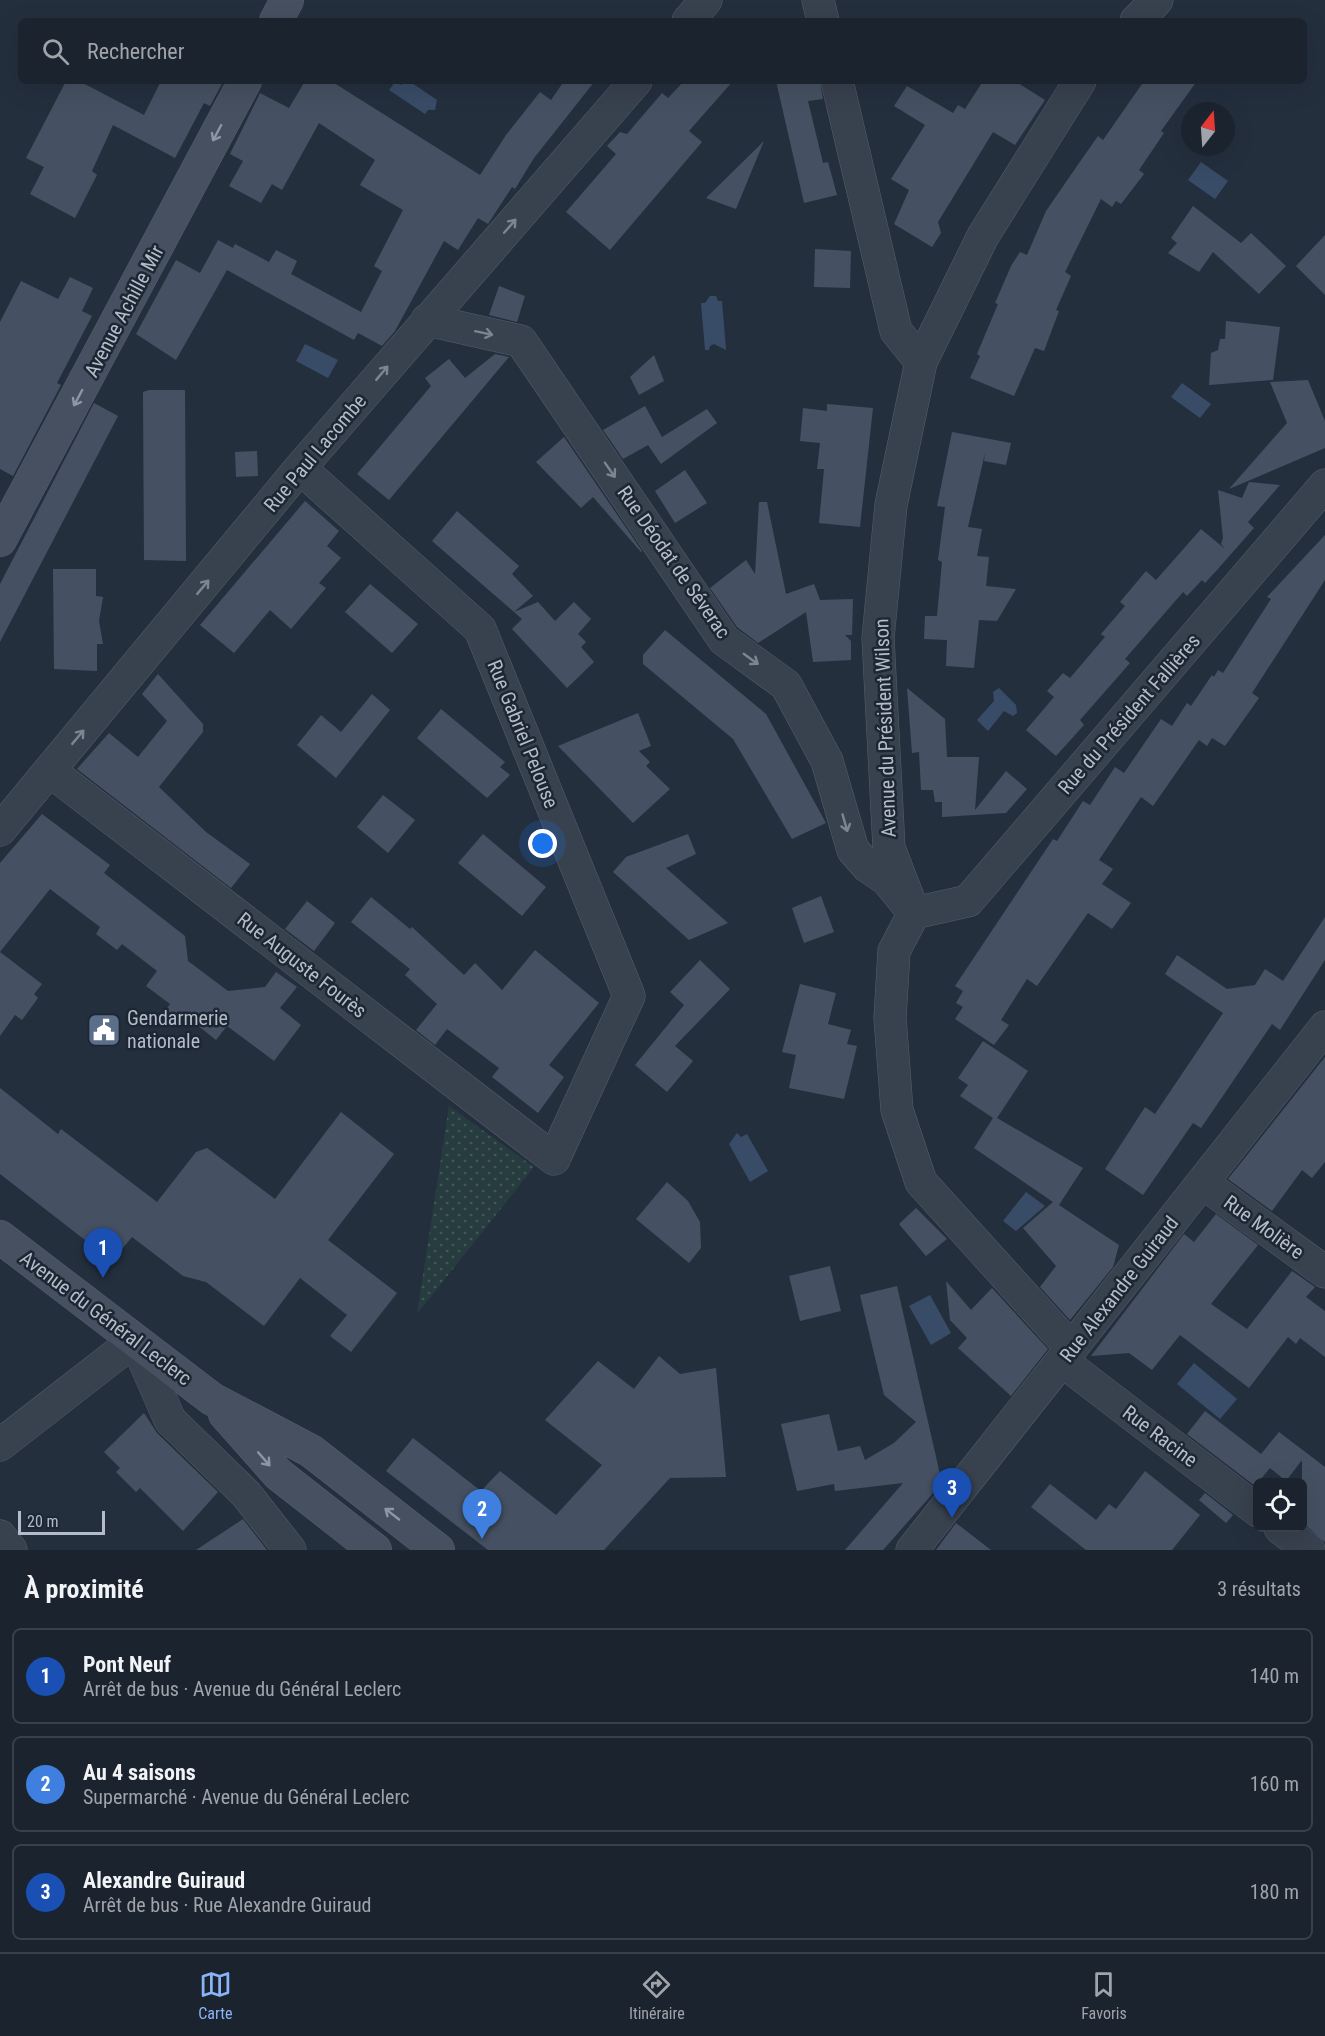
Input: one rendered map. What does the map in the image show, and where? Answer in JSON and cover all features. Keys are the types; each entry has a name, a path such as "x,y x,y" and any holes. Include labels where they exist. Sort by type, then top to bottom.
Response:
{"main road":[{"path":"278,18 287,0"},
{"name":"Avenue Achille Mir","path":"0,540 242,84"},
{"name":"Avenue du Général Leclerc","path":"0,1237 212,1399 311,1451 438,1550"},
{"name":"Avenue du Général Leclerc","path":"212,1399 278,1474 375,1550"}],"street":[{"path":"691,18 706,0"},
{"path":"818,0 822,18"},
{"path":"1139,18 1156,0"},
{"name":"Rue Paul Lacombe","path":"0,830 300,468 633,84"},
{"path":"838,84 896,331 921,362"},
{"name":"Avenue du Président Wilson","path":"914,913 889,848 878,638 891,505 921,362 983,236 1078,84"},
{"name":"Rue Déodat de Séverac","path":"427,320 521,341 724,640 786,685 827,761 853,850 868,867 887,880 914,913"},
{"name":"Rue Gabriel Pelouse","path":"300,468 480,629 621,976 628,996 554,1159"},
{"name":"Rue du Président Fallières","path":"914,913 968,901 1325,485"},
{"name":"Rue Auguste Fourès","path":"50,771 554,1159"},
{"path":"914,913 894,951 890,1018 897,1110 921,1182 1067,1355"},
{"name":"Rue Alexandre Guiraud","path":"912,1550 1325,1027"},
{"name":"Rue Molière","path":"1203,1182 1325,1272"},
{"path":"0,1445 135,1340 170,1420 246,1494 290,1550"},
{"name":"Rue Racine","path":"1067,1355 1253,1507"},
{"path":"1286,1532 1309,1550"},
{"path":"0,1536 11,1550"}],"green space":[{"path":"449,1106 534,1167 417,1314"}],"water":[{"path":"394,84 413,84 437,100 435,110 428,110 425,114 389,90"},
{"path":"1201,162 1228,181 1215,199 1188,180"},
{"path":"710,296 716,296 718,301 722,301 726,350 714,344 709,350 705,350 701,303 705,303"},
{"path":"305,344 338,360 328,378 296,361"},
{"path":"1182,383 1211,404 1200,418 1171,397"},
{"path":"999,688 1016,705 1017,713 1013,716 1004,711 988,731 977,720 994,701 993,692"},
{"path":"737,1133 741,1137 747,1134 768,1171 750,1182 729,1144"},
{"path":"1026,1192 1045,1206 1016,1231 1003,1221"},
{"path":"930,1295 951,1333 931,1345 909,1306"},
{"path":"1194,1363 1237,1399 1220,1419 1177,1384"}],"building":[{"path":"64,84 85,84 144,115 160,84 222,84 210,106 204,103 175,158 113,125 92,171 97,175 75,218 30,194 44,167 26,158"},
{"path":"303,84 336,84 480,175 506,135 540,92 551,100 562,84 593,84 534,158 515,189 512,187 488,224 478,218 458,250 444,241 395,331 382,346 358,333 354,340 227,270 176,360 136,334 176,260 200,273 218,240 233,248 235,244 269,262 276,250 297,261 291,274 361,312 382,271 374,266 403,210 360,185 375,160 319,123 282,190 272,184 261,203 229,186 243,161 230,154 260,93 289,108"},
{"path":"681,84 730,84 689,131 702,142 610,250 566,212 616,154 607,146 620,132 627,134 662,93 668,98"},
{"path":"777,84 820,84 823,99 808,101 823,163 828,162 837,195 804,203"},
{"path":"981,84 1020,84 1045,100 1015,145 993,132 938,222 941,233 932,247 894,224 909,190 891,179 925,125 894,106 907,86 953,113 958,105 965,109"},
{"path":"1142,84 1195,84 1161,131 1164,133 1139,170 1144,174 1121,204 1116,201 1112,207 1101,199 1065,272 1071,276 1056,310 1059,311 1044,351 1035,348 1014,396 970,378 980,356 977,354 998,304 995,303 1011,266 1020,252 1027,255 1046,211 1098,136 1103,140"},
{"path":"764,141 736,209 706,198"},
{"path":"1193,206 1241,243 1251,233 1286,266 1259,294 1213,252 1199,272 1168,253 1177,243 1171,238"},
{"path":"1325,235 1325,295 1296,266"},
{"path":"815,249 851,251 850,288 814,287"},
{"path":"70,277 93,288 82,311 92,316 57,383 61,385 13,476 0,469 0,322 21,281 58,299"},
{"path":"499,286 525,296 517,322 489,315"},
{"path":"1226,321 1280,327 1273,380 1209,385 1211,353 1218,350 1220,339 1225,339"},
{"path":"495,354 509,357 389,500 357,474 431,386 425,378 449,359 465,378"},
{"path":"654,355 664,381 639,395 630,377"},
{"path":"1308,380 1325,421 1325,448 1229,489 1287,423 1270,382"},
{"path":"185,390 186,561 144,560 143,392"},
{"path":"94,403 118,416 0,642 0,584"},
{"path":"827,404 873,408 860,527 819,523 824,469 817,469 820,443 800,441 803,408 827,411"},
{"path":"645,406 662,437 707,409 717,423 661,464 648,445 623,459 603,430"},
{"path":"952,432 1011,443 1006,465 984,461 985,453 968,527 982,529 977,556 989,557 986,586 1016,589 997,621 979,620 974,668 946,666 947,640 924,639 925,616 937,616 942,562 938,560 945,507 937,506"},
{"path":"564,437 641,552 593,497 581,508 536,462"},
{"path":"257,451 258,476 236,477 235,452"},
{"path":"685,470 707,503 675,523 655,491"},
{"path":"1249,482 1280,485 1248,522 1254,528 1217,570 1205,583 1202,580 1187,596 1183,592 1125,659 1130,663 1080,720 1084,725 1056,756 1026,730 1054,697 1047,691 1063,673 1070,678 1105,637 1101,634 1125,606 1120,602 1146,571 1156,580 1201,529 1225,549 1221,544 1223,538 1218,490 1242,498"},
{"path":"305,501 339,531 327,546 341,558 319,583 326,588 291,629 270,610 234,653 200,625"},
{"path":"759,502 767,502 786,594 814,584 820,600 853,599 852,635 845,635 851,641 851,660 813,662 806,612 758,643 737,627 710,588 746,560 755,574"},
{"path":"457,511 519,566 512,574 533,596 514,612 538,602 555,621 574,602 591,619 578,634 586,642 581,647 594,662 567,688 512,629 522,619 432,541"},
{"path":"1325,535 1325,580 1252,693 1259,698 1225,746 1212,738 1207,746 1199,740 1153,806 1141,797 1099,860 1113,869 1102,884 1131,903 1112,929 1088,913 1037,986 1027,979 1001,1020 1009,1025 994,1045 955,1019 963,1007 956,1003 963,991 955,986 1053,839 1057,841 1083,801 1090,805 1115,767 1124,773 1161,719 1172,726 1187,703 1191,706 1212,675 1214,677 1218,670 1223,673 1271,599 1267,597"},
{"path":"53,569 96,569 96,596 103,597 99,621 103,644 97,644 97,671 54,669"},
{"path":"370,584 418,624 392,653 345,612"},
{"path":"665,630 766,714 826,823 792,839 733,739 643,664 643,655"},
{"path":"158,674 203,724 203,732 159,787 206,832 250,864 231,888 77,769 109,733 138,757 167,721 142,694"},
{"path":"907,688 945,719 947,757 979,757 975,810 1006,771 1027,789 1006,813 942,817 942,802 935,802 933,790 921,790 919,752 912,753"},
{"path":"372,694 390,710 336,778 297,745 321,715 341,732"},
{"path":"441,709 505,762 500,767 510,775 487,798 417,738"},
{"path":"638,713 651,746 639,751 650,762 646,766 670,789 633,823 558,746"},
{"path":"383,795 415,820 388,853 357,827"},
{"path":"42,814 110,865 104,873 185,936 188,961 228,991 265,987 276,972 297,987 280,1008 301,1025 274,1061 227,1026 216,1040 192,1021 187,1027 165,1011 170,1004 146,986 157,971 122,944 117,950 96,934 100,927 50,889 0,952 0,863"},
{"path":"483,834 546,887 522,916 458,863"},
{"path":"688,834 696,854 666,868 728,923 689,940 613,872 626,857"},
{"path":"821,896 834,932 804,943 792,908"},
{"path":"371,897 410,929 412,927 464,975 475,963 502,990 535,950 599,1003 549,1065 564,1077 538,1113 492,1077 499,1068 447,1029 435,1045 416,1030 437,1004 405,975 410,969 351,922"},
{"path":"307,901 335,923 314,951 285,929"},
{"path":"1325,917 1325,960 1280,1030 1272,1024 1201,1128 1193,1123 1143,1195 1105,1169 1145,1107 1155,1114 1223,1013 1165,974 1177,955 1227,989 1255,985 1265,969 1283,981"},
{"path":"0,952 42,984 34,994 38,998 22,1020 15,1015 0,1036"},
{"path":"700,960 730,989 675,1046 693,1061 667,1092 635,1065 684,1005 670,992"},
{"path":"800,984 836,993 828,1024 851,1030 847,1044 857,1046 844,1099 789,1088 796,1055 782,1052"},
{"path":"983,1041 1028,1071 997,1118 1083,1168 1059,1205 1119,1245 1113,1267 1070,1320 1040,1287 1056,1266 1023,1228 1053,1202 974,1148 993,1118 960,1096 968,1085 958,1078"},
{"path":"1325,1057 1325,1162 1312,1178 1302,1170 1272,1211 1228,1179"},
{"path":"0,1088 58,1134 61,1129 157,1202 196,1152 207,1148 275,1199 341,1112 394,1154 328,1240 397,1293 351,1352 330,1336 347,1315 300,1278 264,1326 206,1282 183,1276 132,1237 112,1261 0,1174"},
{"path":"667,1182 688,1201 700,1222 701,1248 689,1263 636,1219"},
{"path":"916,1208 947,1239 926,1256 899,1224"},
{"path":"1216,1214 1258,1245 1211,1304 1247,1329 1292,1271 1315,1287 1306,1297 1325,1311 1325,1357 1300,1338 1296,1344 1288,1337 1249,1388 1180,1335 1152,1370 1129,1353 1091,1356 1184,1234 1194,1242"},
{"path":"830,1266 841,1311 800,1321 789,1276"},
{"path":"946,1281 971,1310 992,1288 1048,1349 1011,1396 958,1348 967,1338 950,1320"},
{"path":"897,1286 942,1483 883,1550 845,1550 903,1483 835,1491 834,1484 797,1491 781,1424 829,1414 838,1451 860,1446 865,1460 894,1443 916,1422 884,1395 860,1295"},
{"path":"659,1356 680,1374 716,1368 726,1477 670,1478 604,1550 488,1550 386,1471 413,1438 481,1491 500,1471 556,1515 602,1465 545,1420 598,1361 634,1389"},
{"path":"1205,1411 1261,1454 1279,1432 1325,1467 1325,1542 1307,1526 1307,1478 1302,1478 1302,1460 1288,1478 1282,1478 1270,1468 1262,1478 1253,1478 1253,1484 1187,1434"},
{"path":"144,1413 157,1433 218,1492 183,1531 140,1488 136,1492 116,1472 120,1468 104,1452"},
{"path":"1145,1471 1200,1515 1172,1550 1086,1550 1031,1507 1050,1484 1096,1520 1109,1504 1116,1509"},
{"path":"1205,1493 1233,1515 1226,1523 1199,1500"},
{"path":"243,1519 267,1550 196,1550"},
{"path":"956,1523 991,1550 936,1550"}],"place":[{"name":"Gendarmerie nationale","path":"104,1030"},
{"name":"Pont Neuf","path":"103,1278"},
{"name":"Alexandre Guiraud","path":"952,1518"},
{"name":"Au 4 saisons","path":"482,1539"}]}
